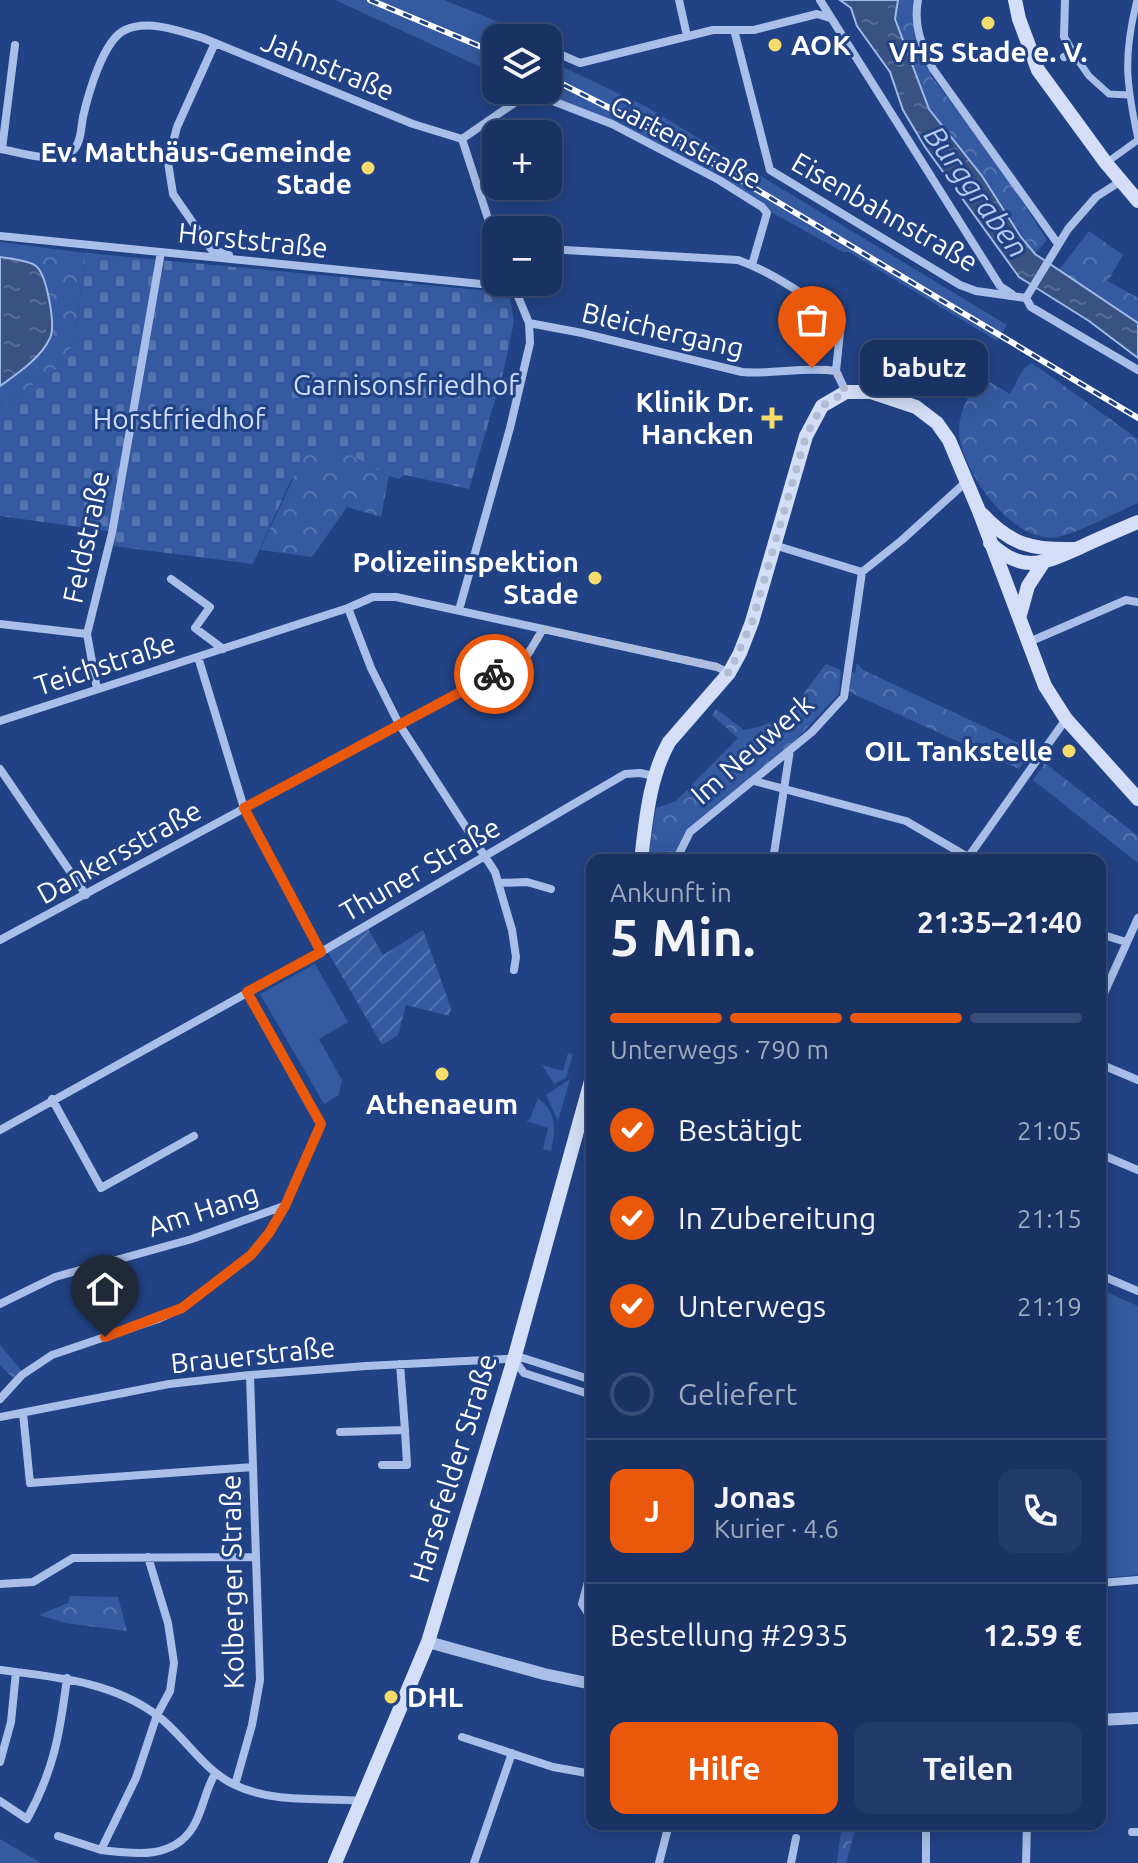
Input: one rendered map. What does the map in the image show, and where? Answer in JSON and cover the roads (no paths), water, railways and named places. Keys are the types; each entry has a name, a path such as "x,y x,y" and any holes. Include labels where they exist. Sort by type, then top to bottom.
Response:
{"main road":[{"path":"1015,0 1038,70 1138,201"},
{"path":"642,854 654,776 669,742 729,673 752,622 806,436 822,406 846,392 871,392 916,407 937,423 949,440 990,543 1008,563 1017,609 1045,686 1066,719 1138,799"},
{"path":"979,511 1008,537 1021,544 1050,550 1076,549"},
{"path":"1008,563 1043,563 1061,558 1138,522"},
{"path":"1008,563 1021,544"},
{"path":"1017,609 1043,563"},
{"name":"Harsefelder Straße","path":"335,1863 428,1642 514,1359 586,1098"}],"street":[{"path":"679,0 687,36"},
{"path":"820,0 1000,286 1013,295"},
{"path":"918,0 915,17 920,41 933,69 1058,244"},
{"path":"1065,0 1064,37 1068,55 1109,94 1132,98"},
{"path":"1106,163 1138,140 1126,59 1137,0"},
{"path":"562,55 580,63 713,30 754,30 817,14 830,18"},
{"name":"Jahnstraße","path":"1,149 60,157 73,151 100,63 120,32 141,26 179,30 413,124 462,139"},
{"name":"Eisenbahnstraße","path":"734,30 770,170 960,285 976,291 1028,294"},
{"path":"215,43 177,127 168,162 173,194 211,249 244,260"},
{"path":"1,149 15,45"},
{"path":"487,216 462,139 513,104"},
{"name":"Gartenstraße","path":"560,104 612,124 719,180 762,207 767,213 752,265"},
{"path":"1121,181 1096,197 1058,244 1028,294 1031,307 1138,370"},
{"name":"Horststraße","path":"0,236 482,284"},
{"path":"562,250 738,260 752,265 841,322 836,371 846,392"},
{"name":"Feldstraße","path":"97,689 87,634 112,533 161,252"},
{"path":"459,610 510,428 530,343 529,323 518,296"},
{"name":"Bleichergang","path":"529,323 742,372 757,374 812,368 836,371"},
{"path":"774,545 862,572 966,482"},
{"name":"Im Neuwerk","path":"679,854 690,832 812,732 844,697 862,572"},
{"name":"Teichstraße","path":"171,579 210,607 195,628 223,649"},
{"name":"Teichstraße","path":"0,721 348,608 373,597 396,597 459,610 717,667 729,673"},
{"path":"1029,642 1126,600 1138,602"},
{"path":"348,608 371,668 399,724 495,872 512,930 516,957 514,970"},
{"path":"0,624 87,634"},
{"name":"Dankersstraße","path":"0,940 528,654 543,629"},
{"path":"198,657 244,808 321,952"},
{"path":"972,854 1066,719"},
{"path":"774,854 790,749"},
{"path":"0,769 86,895"},
{"name":"Thuner Straße","path":"0,1130 321,952 625,774 654,776"},
{"path":"754,781 906,821 961,854"},
{"path":"499,883 527,882 551,889"},
{"path":"1106,988 1138,918"},
{"path":"1106,936 1126,942"},
{"path":"0,1399 22,1375 52,1355 182,1308 251,1255 269,1233 285,1206 321,1124 247,992"},
{"path":"1106,1067 1138,1080"},
{"path":"52,1099 101,1188 194,1136"},
{"path":"1106,1157 1138,1170"},
{"name":"Am Hang","path":"0,1304 55,1277 192,1239 285,1206"},
{"path":"1106,1278 1138,1291"},
{"name":"Brauerstraße","path":"0,1417 169,1384 400,1364 523,1358 586,1378"},
{"path":"514,1359 524,1373 586,1393"},
{"path":"382,1465 407,1465 400,1364"},
{"name":"Kolberger Straße","path":"235,1785 252,1725 260,1680 250,1375"},
{"path":"23,1413 30,1483 253,1467"},
{"path":"340,1432 405,1430"},
{"path":"101,1850 136,1778 157,1715 170,1691 174,1663 168,1623 148,1557"},
{"path":"0,1584 33,1582 73,1558 256,1557"},
{"path":"1106,1583 1138,1580"},
{"path":"586,1589 582,1604 586,1610"},
{"path":"428,1642 586,1683"},
{"path":"0,1670 67,1678 116,1692 157,1715 215,1774 235,1785 266,1796 363,1801"},
{"path":"0,1762 11,1722 16,1672"},
{"path":"0,1801 27,1819 45,1787 58,1743 67,1678"},
{"path":"1106,1720 1138,1718"},
{"path":"462,1737 553,1767 586,1773"},
{"path":"474,1863 512,1753"},
{"path":"58,1836 101,1850 138,1855 164,1851 184,1838 195,1825 208,1785 215,1774"},
{"path":"659,1863 667,1830"},
{"path":"926,1830 926,1863"},
{"path":"1026,1863 1027,1830"},
{"path":"791,1863 796,1838"}],"water":[{"name":"Burggraben","path":"840,0 898,0 895,19 929,109 982,176 1035,254 1138,323 1138,358 1089,321 1019,277 925,147 903,110 890,72 857,26 851,8"},
{"path":"0,257 24,261 40,271 47,290 52,332 41,352 0,386"}],"railway":[{"path":"370,0 482,47"},
{"path":"562,84 679,143 1138,418"}],"place":[{"name":"VHS Stade e. V.","path":"988,23"},
{"name":"AOK","path":"775,45"},
{"name":"Ev. Matthäus-Gemeinde Stade","path":"368,168"},
{"name":"babutz","path":"812,368"},
{"name":"Klinik Dr. Hancken","path":"772,418"},
{"name":"Polizeiinspektion Stade","path":"595,578"},
{"name":"OIL Tankstelle","path":"1069,751"},
{"name":"Athenaeum","path":"442,1074"},
{"name":"DHL","path":"391,1697"}],"park label":[{"name":"Garnisonsfriedhof","path":"406,385"},
{"name":"Horstfriedhof","path":"179,419"}]}
